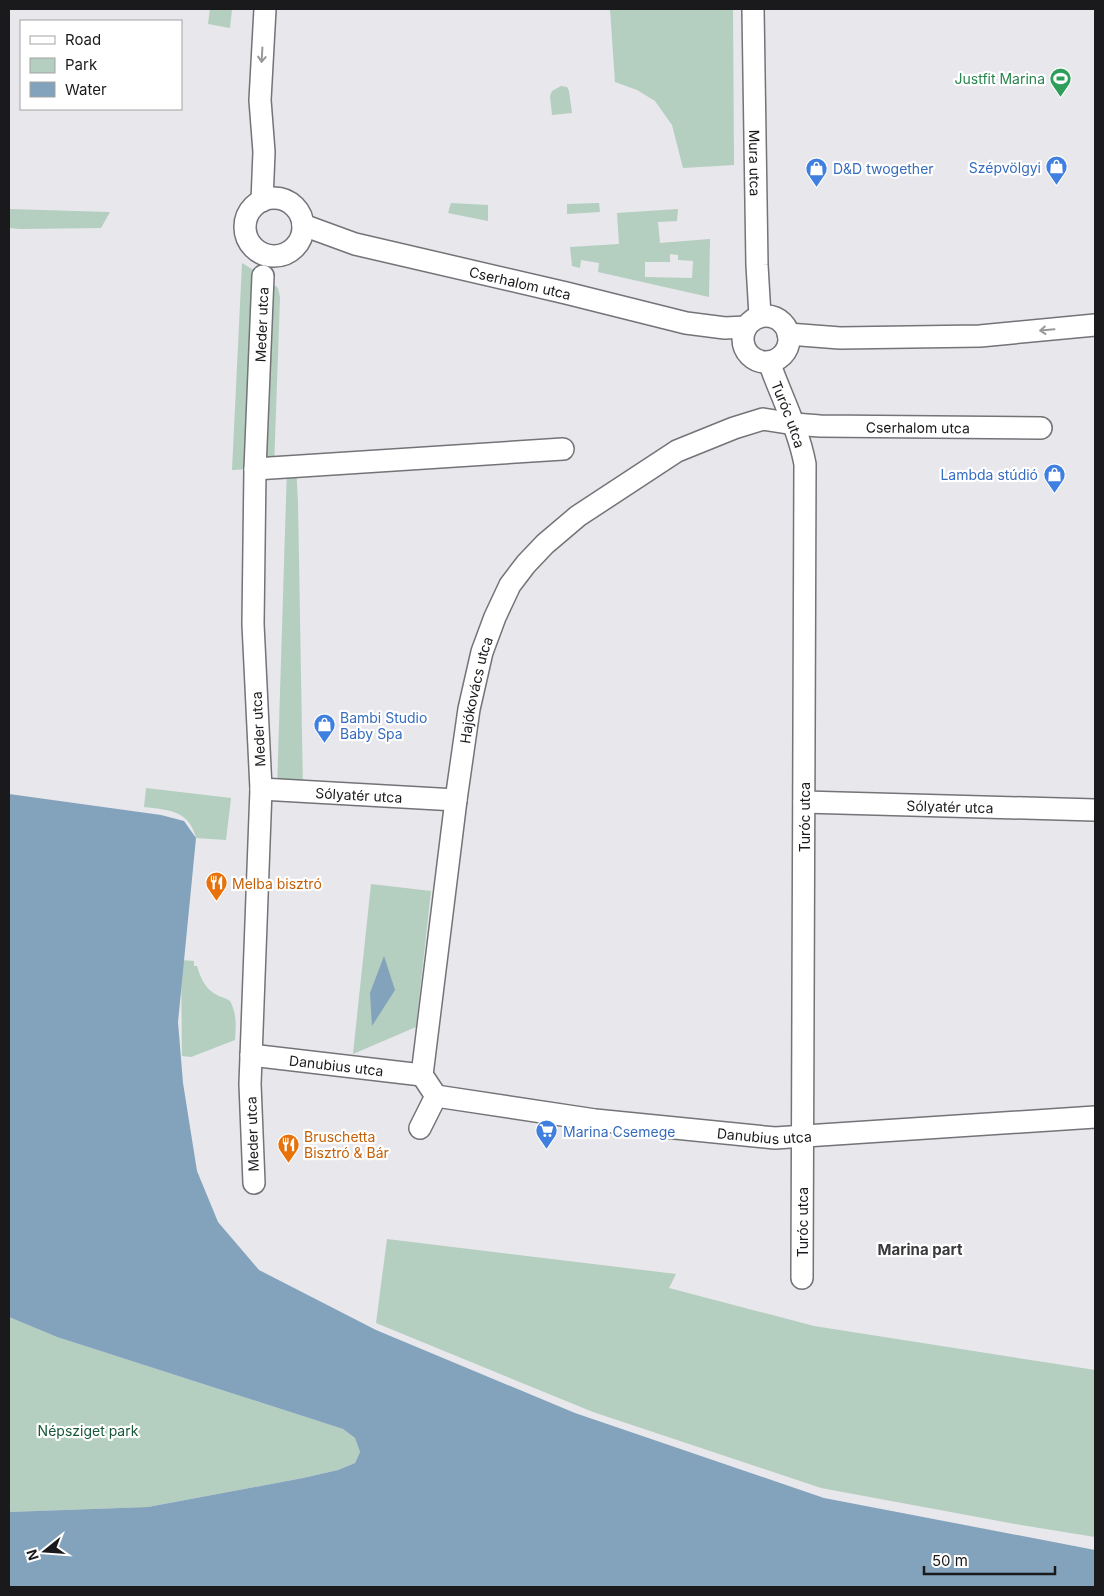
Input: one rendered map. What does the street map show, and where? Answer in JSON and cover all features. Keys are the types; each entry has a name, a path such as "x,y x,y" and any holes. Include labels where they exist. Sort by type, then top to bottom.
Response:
{"street":[{"path":"264,9 260,100 269,199"},
{"name":"Mura utca","path":"749,329 757,265 753,9"},
{"path":"269,199 284,200 292,204 301,217 301,233 295,248 280,256 271,256 255,250 246,235 245,225 248,215 254,206 269,199"},
{"name":"Cserhalom utca","path":"301,233 355,244 686,323 723,338 749,329"},
{"name":"Meder utca","path":"254,1183 250,1084 261,789 253,624 255,469 263,276"},
{"path":"767,316 774,317 785,327 787,342 782,355 769,362 762,361 750,355 749,329 767,316"},
{"path":"787,342 807,346 840,338 980,336 1095,325"},
{"name":"Turóc utca","path":"769,362 801,443 805,464 802,1278"},
{"name":"Hajókovács utca","path":"422,1075 469,709 482,652 495,617 510,586 526,564 545,544 578,516 677,451 734,428 763,419 794,424"},
{"name":"Cserhalom utca","path":"794,424 820,426 1041,428"},
{"path":"255,469 563,449"},
{"name":"Sólyatér utca","path":"261,789 456,800"},
{"name":"Sólyatér utca","path":"804,802 1095,810"},
{"name":"Danubius utca","path":"252,1055 422,1075"},
{"path":"420,1128 436,1096 422,1075"},
{"name":"Danubius utca","path":"436,1096 595,1120 775,1138 1095,1117"}],"green space":[{"path":"210,9 232,9 230,28 208,24"},
{"path":"610,9 733,9 734,165 683,168 672,125 655,101 637,90 615,82"},
{"path":"561,86 567,87 569,91 572,113 552,115 550,96 552,91"},
{"path":"451,203 488,205 488,221 448,213"},
{"path":"599,203 600,212 567,214 567,204"},
{"path":"9,209 110,212 101,228 21,229 9,228"},
{"path":"678,209 677,221 658,222 660,243 710,239 709,297 598,272 599,263 581,260 580,268 572,266 570,247 619,244 617,213","holes":["670,254 678,255 678,260 693,261 692,278 645,277 645,262 670,262"]},
{"path":"242,263 278,288 280,297 274,468 232,470"},
{"path":"296,466 303,791 277,790 287,467"},
{"path":"146,788 231,798 226,840 196,838 188,822 177,813 144,807"},
{"path":"371,884 431,891 416,1027 353,1054"},
{"path":"181,960 194,961 194,966 197,966 201,978 208,989 230,1001 236,1020 235,1040 191,1057 182,1056"},
{"path":"387,1239 676,1274 669,1288 814,1326 1095,1370 1095,1537 821,1488 593,1412 376,1323"},
{"name":"Népsziget park","path":"9,1317 57,1337 343,1429 355,1438 360,1452 355,1463 338,1470 148,1507 9,1512"}],"water":[{"path":"9,794 161,815 184,821 196,838 178,1022 183,1083 197,1171 218,1222 259,1270 376,1330 575,1413 824,1498 1095,1550 1095,1587 9,1587 9,1512 148,1507 338,1470 355,1463 360,1452 355,1438 343,1429 57,1337 9,1317"},
{"path":"384,956 395,990 372,1026 370,993"}],"place":[{"name":"Justfit Marina","path":"1061,97"},
{"name":"Szépvölgyi","path":"1057,186"},
{"name":"D&D twogether","path":"817,187"},
{"name":"Lambda stúdió","path":"1054,493"},
{"name":"Bambi Studio Baby Spa","path":"324,744"},
{"name":"Melba bisztró","path":"216,902"},
{"name":"Marina Csemege","path":"547,1150"},
{"name":"Bruschetta Bisztró & Bár","path":"288,1163"}],"district":[{"name":"Marina part","path":"920,1249"}]}
